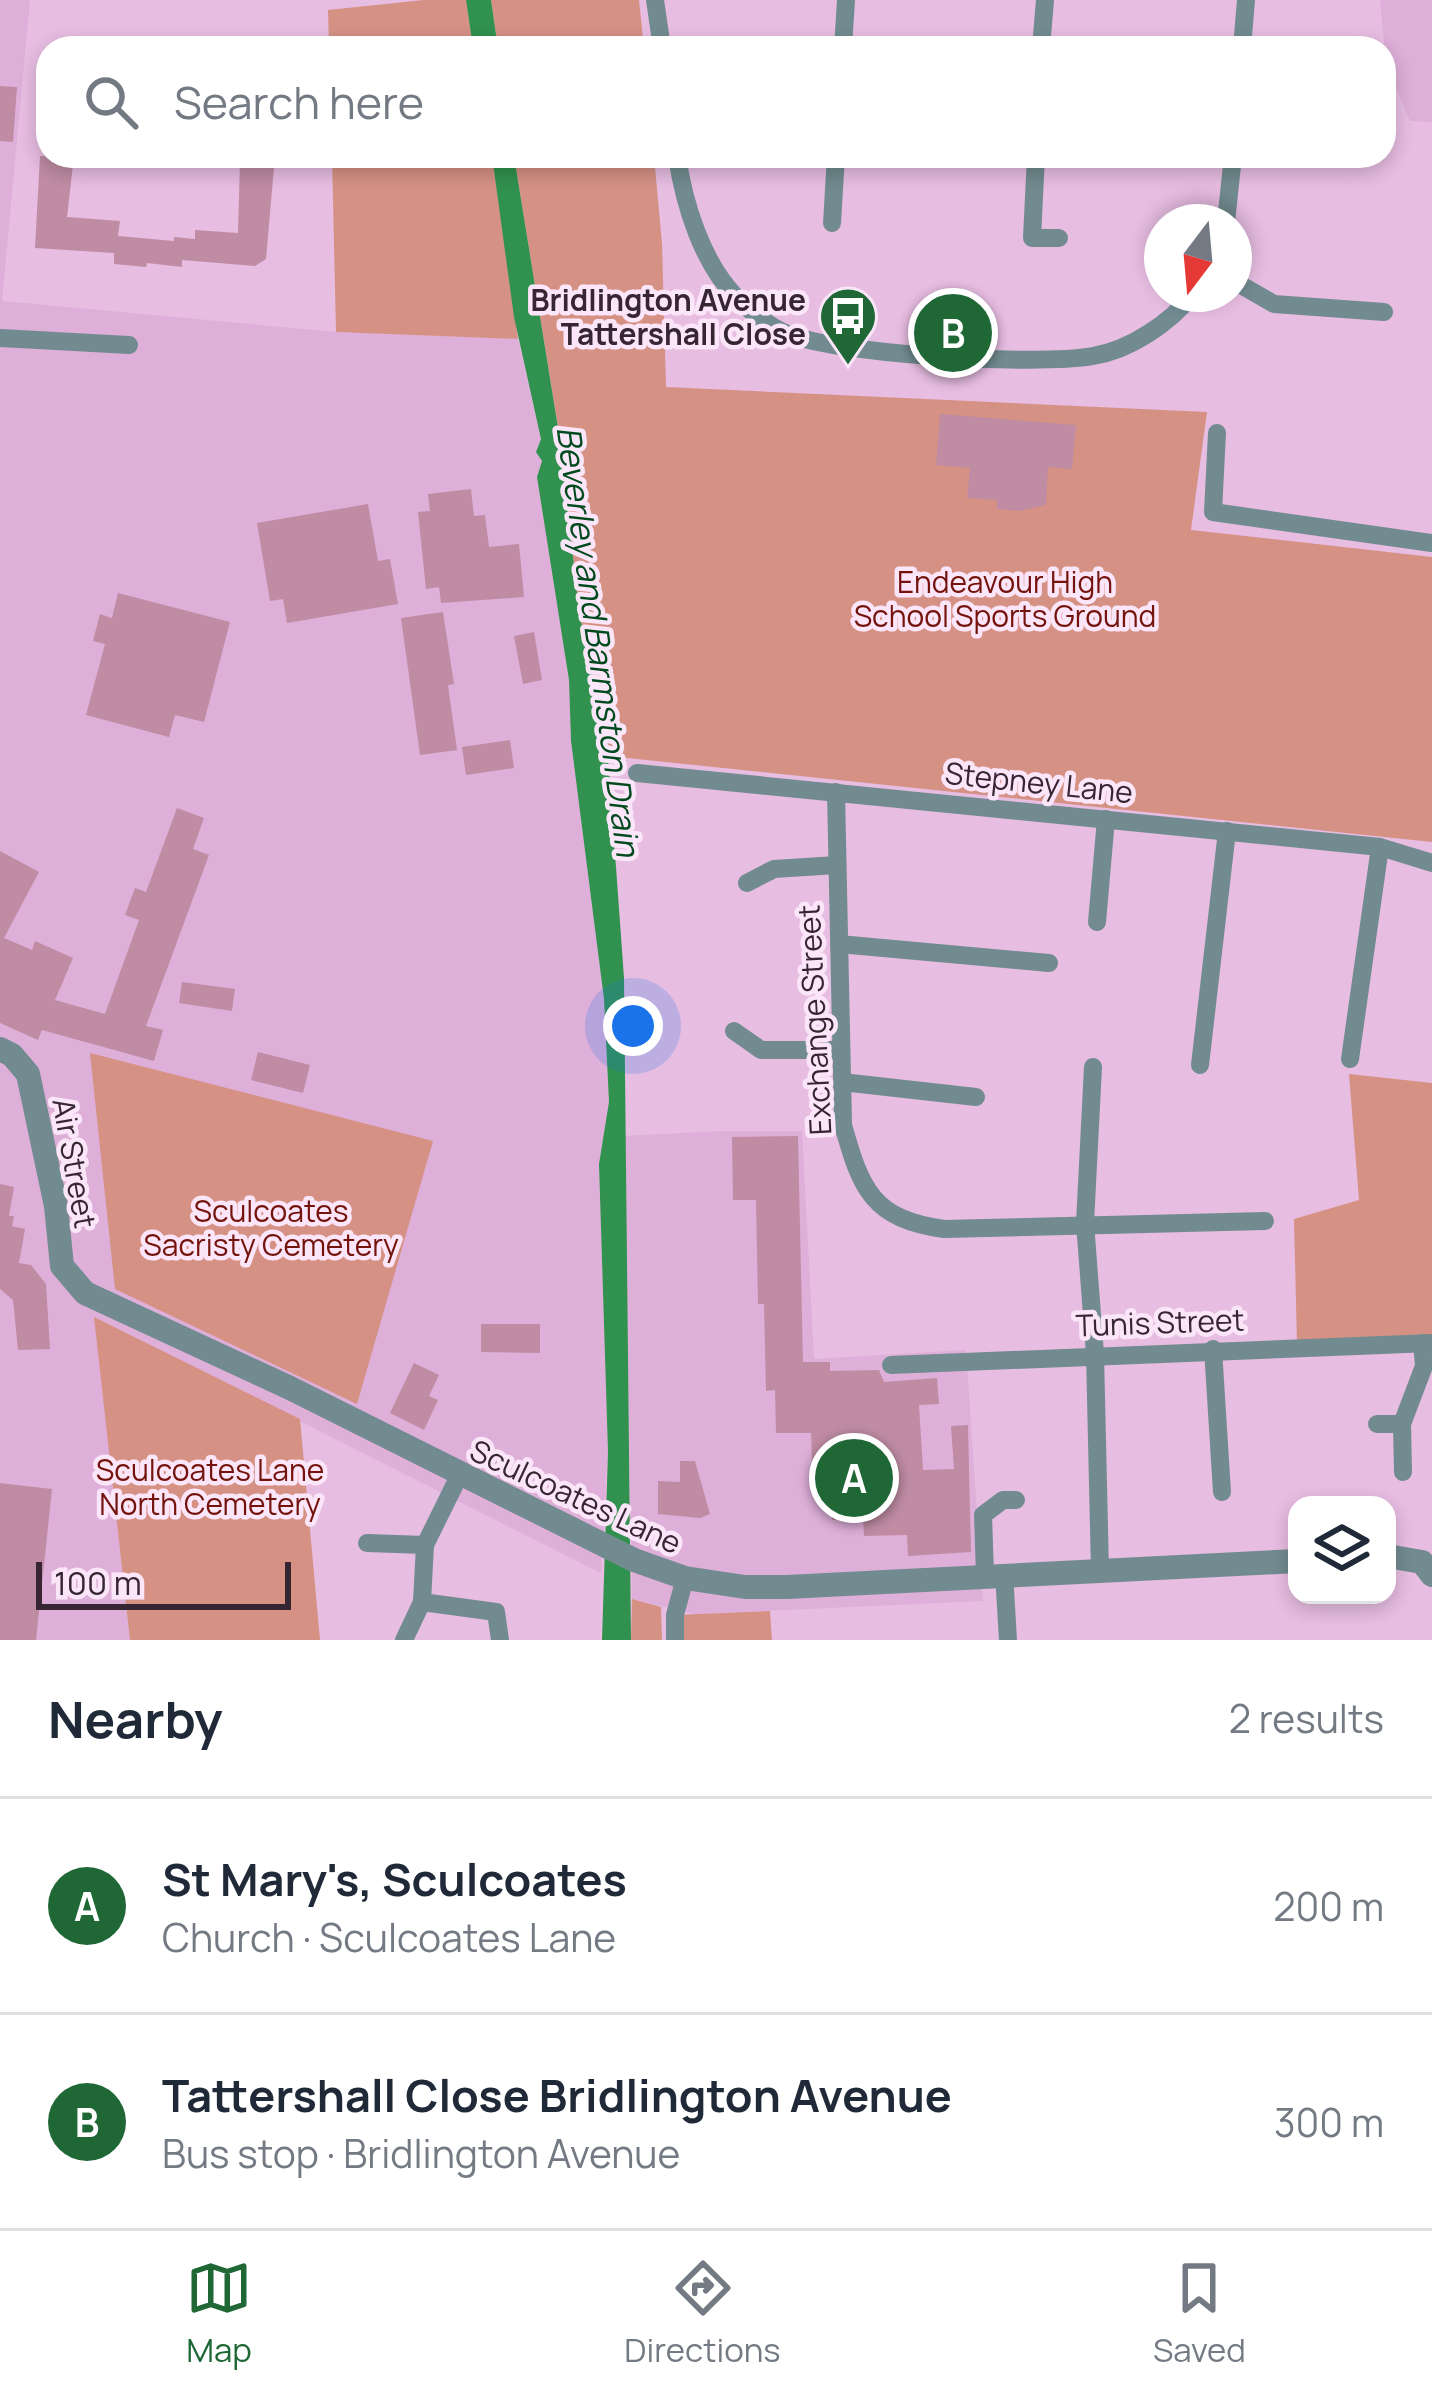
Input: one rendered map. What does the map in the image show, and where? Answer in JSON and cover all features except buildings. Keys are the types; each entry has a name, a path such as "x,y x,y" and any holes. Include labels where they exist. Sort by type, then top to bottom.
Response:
{"street":[{"path":"655,0 660,36"},
{"path":"844,36 846,0"},
{"path":"1042,36 1045,0"},
{"path":"1242,36 1246,0"},
{"path":"679,168 712,270 739,301 783,332 833,345 1015,360 1095,356 1137,340 1178,312"},
{"path":"832,223 835,168"},
{"path":"1035,168 1032,238 1059,238"},
{"path":"1231,204 1233,168"},
{"path":"1252,291 1274,304 1384,312"},
{"path":"0,338 129,345"},
{"path":"1217,434 1213,512 1432,543"},
{"name":"Stepney Lane","path":"637,773 1380,847 1432,862"},
{"name":"Exchange Street","path":"836,792 843,1125 857,1175 881,1209 914,1225 944,1229 1265,1220"},
{"path":"1097,922 1106,819"},
{"path":"1200,1065 1227,831"},
{"path":"1350,1059 1380,847"},
{"path":"748,884 774,869 837,865"},
{"path":"839,944 1049,963"},
{"path":"734,1031 760,1050 842,1050"},
{"name":"Air Street","path":"0,1049 28,1074 56,1206 62,1266 85,1293"},
{"path":"1093,1067 1085,1223 1095,1354 1100,1571"},
{"path":"842,1082 976,1097"},
{"name":"Sculcoates Lane","path":"85,1293 290,1388 584,1537 685,1578 745,1587 797,1587 1288,1561"},
{"path":"1403,1472 1402,1424 1424,1366 1427,1343"},
{"name":"Tunis Street","path":"891,1365 1427,1343"},
{"path":"1213,1349 1222,1492"},
{"path":"1377,1424 1402,1424"},
{"path":"404,1640 422,1602 425,1545 459,1476"},
{"path":"1009,1640 983,1515 1003,1500 1016,1500"},
{"path":"367,1543 425,1545"},
{"path":"1396,1558 1429,1565"},
{"path":"675,1640 675,1616 685,1578"},
{"path":"422,1602 496,1612 500,1640"}],"shaded area":[{"path":"0,0 30,0 2,301 336,332 518,339 541,439 536,451 542,461 537,477 569,680 571,741 604,999 609,1102 599,1164 608,1452 601,1573 95,1318 130,1640 0,1640"},
{"path":"466,0 491,0 496,36 471,36"},
{"path":"1380,0 1432,0 1432,122 1410,121 1396,87 1396,36 1383,36"},
{"path":"494,168 516,168 560,440 579,611 608,756 624,978 631,1640 602,1640 608,1452 599,1164 609,1102 604,999 571,741 569,680 537,477 542,461 536,452 541,439 514,317"},
{"path":"802,1131 814,1359 966,1350 983,1601 694,1614 632,1599 624,1136"}],"green space":[{"path":"466,0 471,36 329,36 328,10"},
{"path":"491,0 639,0 643,36 496,36"},
{"path":"332,168 494,168 518,339 336,332"},
{"name":"Endeavour High School Sports Ground","path":"516,168 655,168 666,387 1207,412 1191,530 1432,557 1432,842 608,756 579,611 560,439"},
{"name":"Sculcoates Sacristy Cemetery","path":"90,1053 433,1141 357,1404 115,1289"},
{"path":"1349,1074 1432,1083 1432,1339 1297,1344 1294,1219 1359,1200"},
{"name":"Sculcoates Lane North Cemetery","path":"94,1317 300,1419 320,1640 130,1640"},
{"path":"632,1599 661,1607 662,1640 631,1640"},
{"path":"770,1611 772,1640 675,1640 675,1615"}],"place":[{"name":"Tattershall Close Bridlington Avenue","path":"953,333"},
{"name":"Bridlington Avenue Tattershall Close","path":"848,367"},
{"name":"St Mary's, Sculcoates","path":"854,1478"}],"water label":[{"name":"Beverley and Barmston Drain","path":"599,641"}]}
